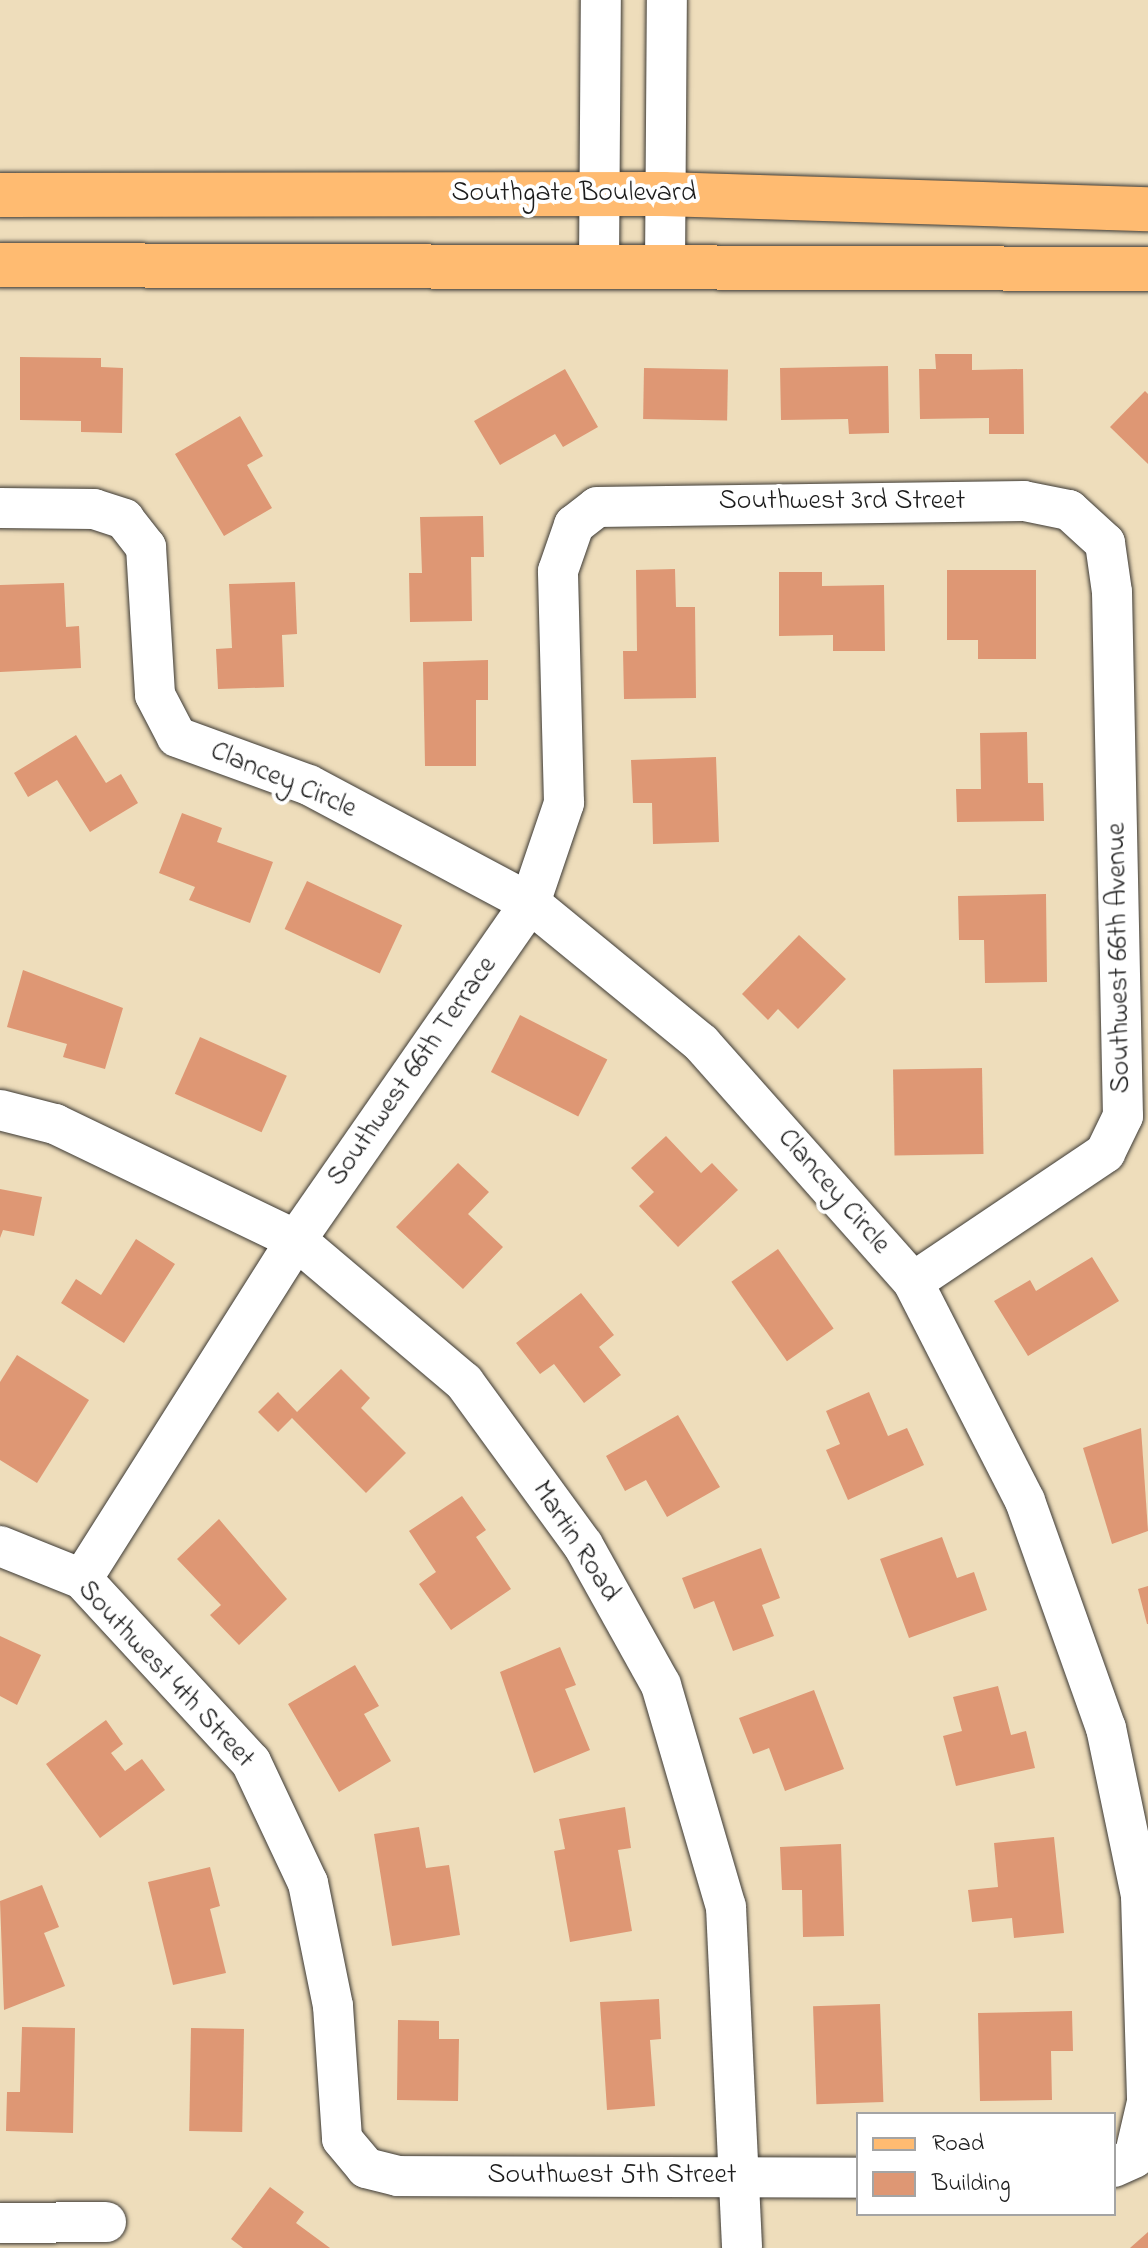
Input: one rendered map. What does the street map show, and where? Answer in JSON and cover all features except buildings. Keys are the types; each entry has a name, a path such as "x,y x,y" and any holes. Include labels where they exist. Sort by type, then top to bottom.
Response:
{"main road":[{"name":"Southgate Boulevard","path":"0,195 663,194 1148,209"},
{"path":"0,265 1148,269"}],"street":[{"path":"599,265 596,194 601,0"},
{"path":"665,266 663,194 667,0"},
{"name":"Southwest 3rd Street","path":"583,515 619,502 1024,501 1069,510 1095,531"},
{"name":"Clancey Circle","path":"0,508 94,509 124,519 146,547 155,695 177,737 309,785 530,903 701,1043 913,1282 1025,1501 1106,1728 1141,1896 1147,2102 1124,2163"},
{"name":"Southwest 66th Terrace","path":"82,1579 296,1240 530,903 564,803 558,571 583,515"},
{"name":"Southwest 66th Avenue","path":"913,1282 1105,1153 1123,1116 1112,592 1110,557 1095,531"},
{"name":"Martin Road","path":"0,1110 55,1124 296,1240 464,1382 583,1545 661,1685 726,1907 742,2177 742,2248"},
{"name":"Southwest 4th Street","path":"0,1546 82,1579 251,1762 308,1883 333,2006 342,2139 366,2168"},
{"name":"Southwest 5th Street","path":"366,2168 398,2176 856,2178"},
{"path":"0,2223 106,2222"}]}
